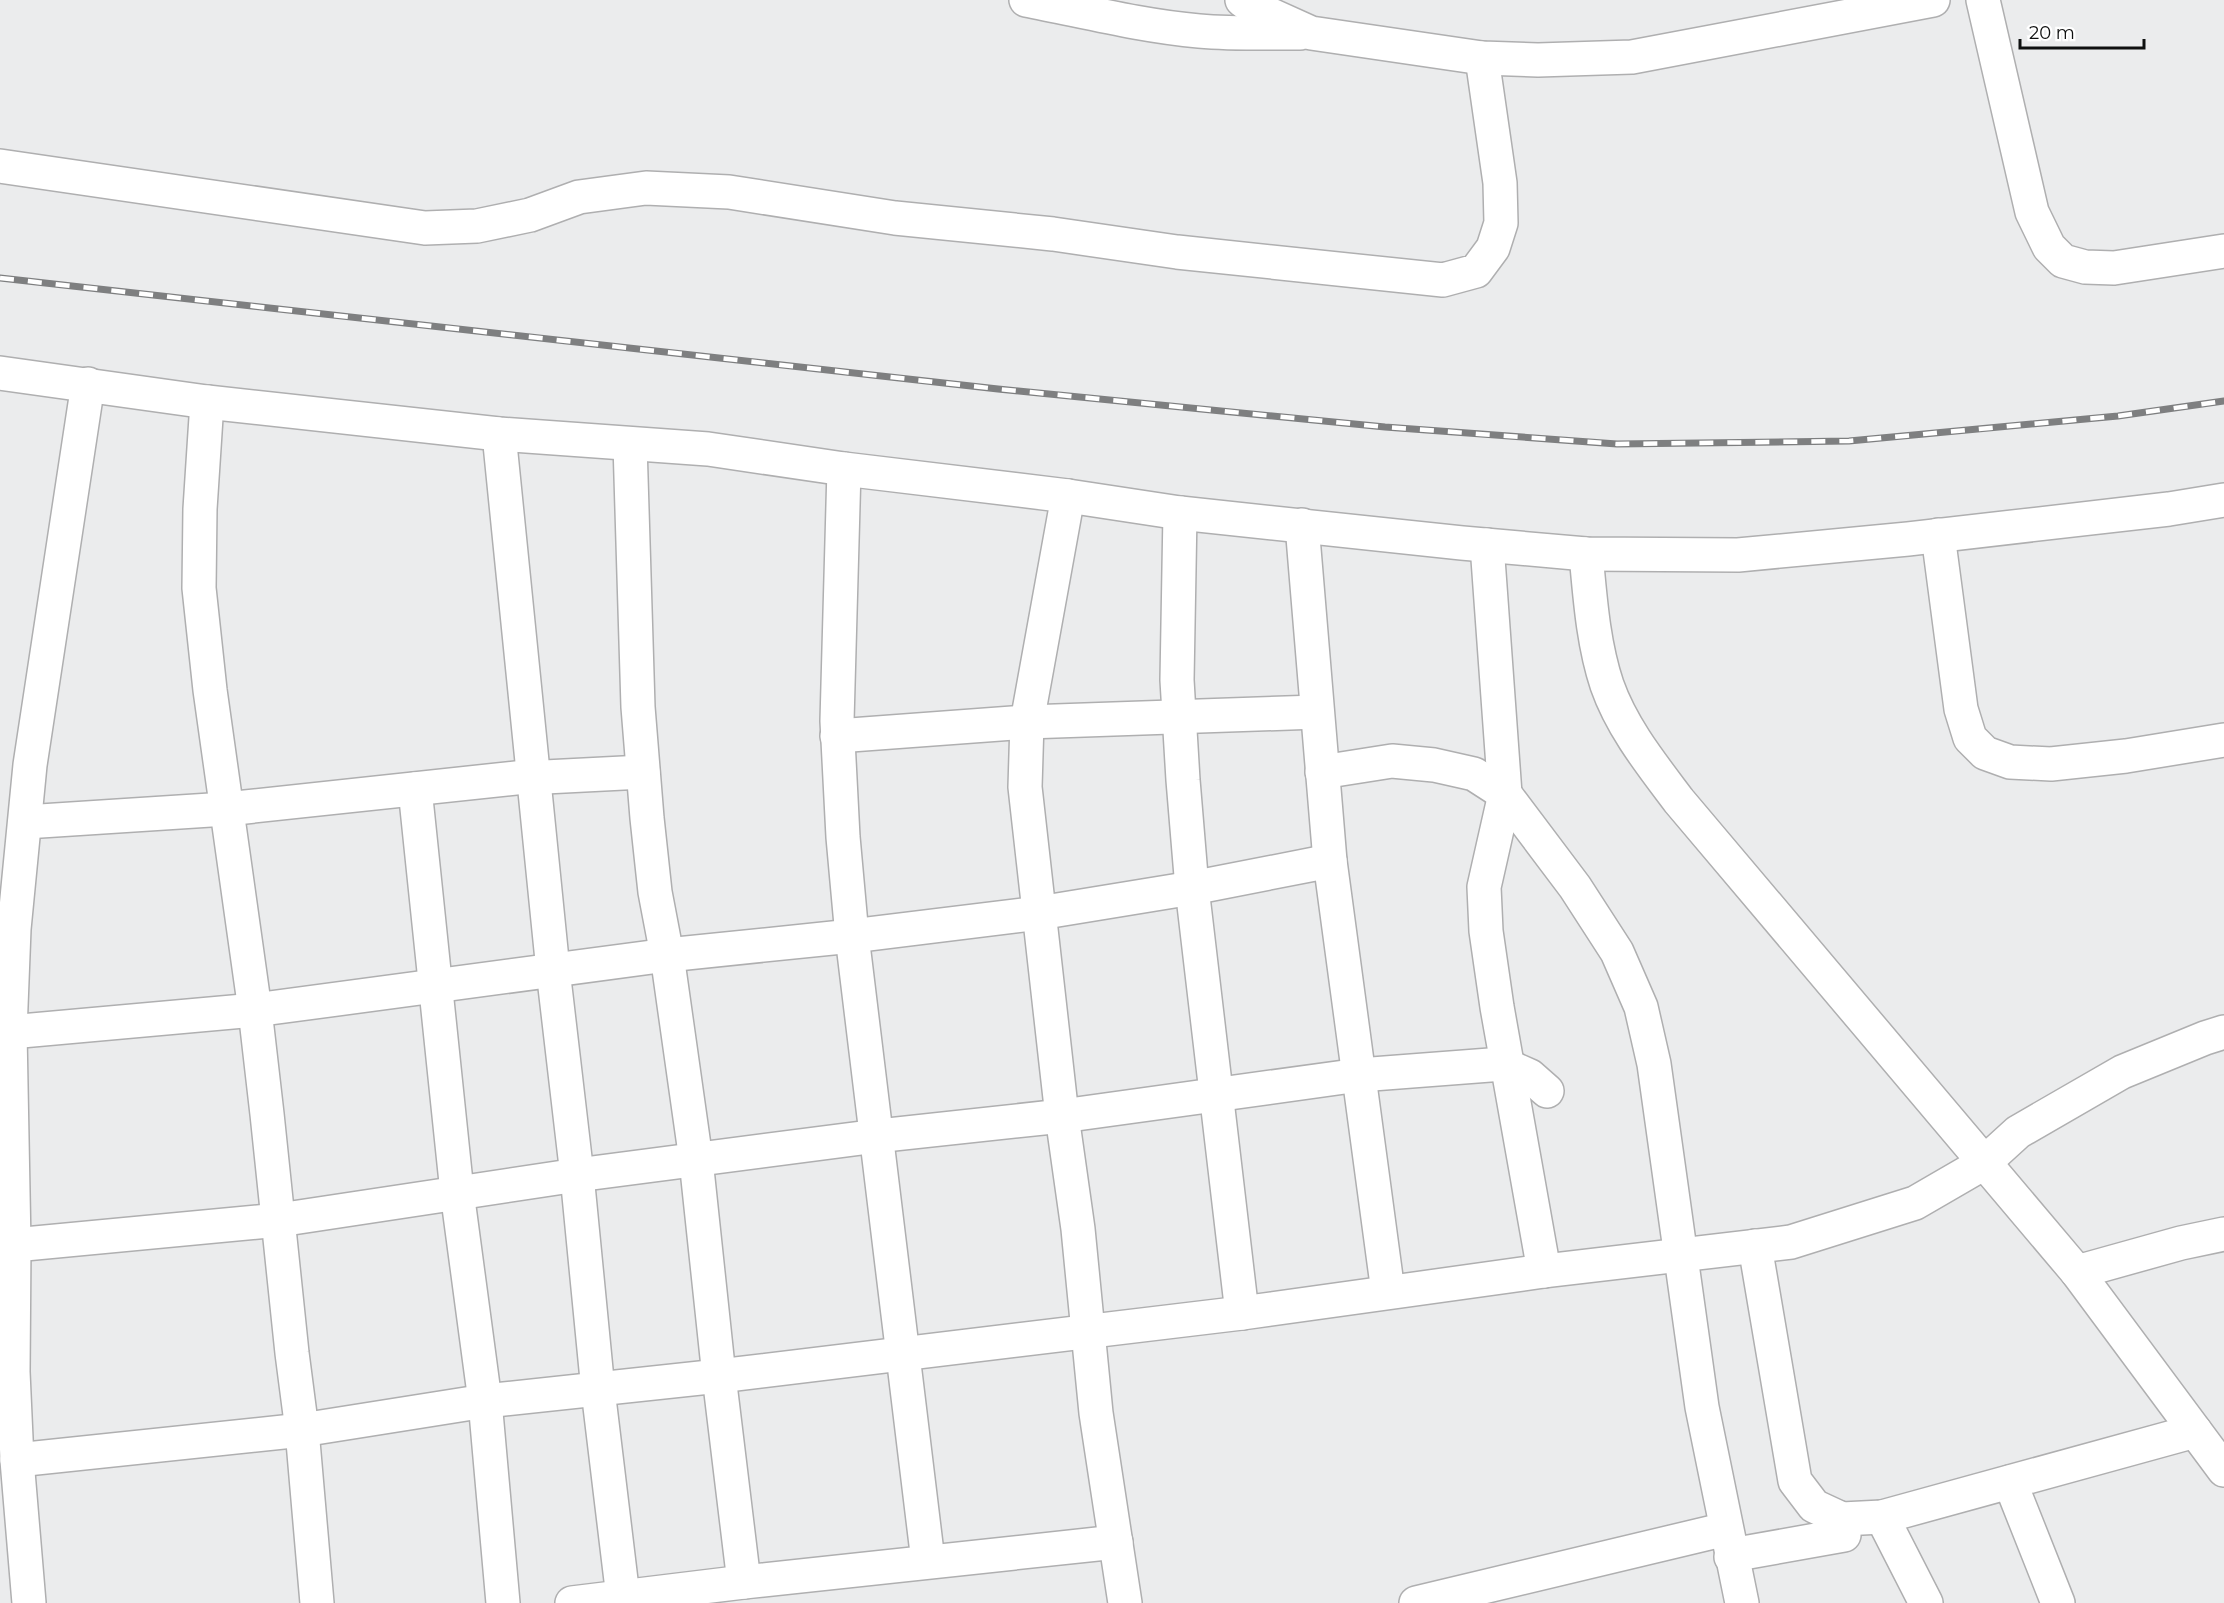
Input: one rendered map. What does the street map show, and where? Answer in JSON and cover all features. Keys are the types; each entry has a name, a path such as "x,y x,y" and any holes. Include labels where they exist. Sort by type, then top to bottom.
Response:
{"street":[{"path":"1026,0 1197,31 1311,33 1482,58 1538,60 1632,57 1933,0"},
{"path":"1242,0 1249,5 1286,9 1311,33"},
{"path":"1983,0 2032,212 2049,247 2063,261 2085,267 2114,268 2224,251"},
{"path":"0,166 425,228 477,226 530,215 579,197 645,188 729,192 895,218 1053,234 1177,252 1443,280 1476,271 1493,248 1501,223 1500,183 1482,58"},
{"path":"0,373 207,402 500,434 708,449 1180,513 1586,554 1738,555 2169,509 2224,500"},
{"path":"28,1603 17,1460 14,1372 10,1032 14,928 30,765 88,384"},
{"path":"207,402 200,509 199,588 226,809 255,1010 302,1430 317,1603"},
{"path":"500,434 553,970 577,1175 598,1390 623,1597"},
{"path":"630,444 638,707 655,892 667,955 696,1160 744,1582"},
{"path":"844,469 837,736 843,837 852,936 928,1561"},
{"path":"1068,496 1027,722 1025,787 1062,1116 1078,1229 1096,1413 1125,1603"},
{"path":"1180,513 1177,680 1192,888 1242,1313"},
{"path":"1302,525 1330,861 1388,1292"},
{"path":"1938,535 1961,709 1970,738 1985,753 2010,762 2051,764 2126,756 2224,740"},
{"path":"1487,545 1505,794 1484,887 1489,953 1544,1271"},
{"path":"1586,554 1594,630 1607,686 1634,740 1679,801 2077,1272 2224,1470"},
{"path":"837,736 1027,722 1317,712"},
{"path":"1322,772 1392,761 1434,765 1474,774 1505,794 1575,887 1617,952 1641,1007 1654,1064 1702,1407 1742,1603"},
{"path":"25,822 226,809 534,776 644,772"},
{"path":"415,789 457,1192 485,1401 503,1603"},
{"path":"10,1032 255,1010 667,955 852,936 1039,913 1192,888 1330,861"},
{"path":"17,1460 302,1430 485,1401 719,1376 1242,1313 1544,1271 1791,1242 1915,1203 1984,1163 2018,1132 2112,1078 2224,1032"},
{"path":"14,1245 279,1220 577,1175 877,1136 1062,1116 1359,1075 1503,1064 1530,1076 1547,1091"},
{"path":"2077,1272 2181,1243 2224,1234"},
{"path":"1755,1246 1795,1481 1814,1506 1842,1519 1882,1517 2195,1431"},
{"path":"2010,1482 2058,1603"},
{"path":"1882,1517 1926,1603"},
{"path":"1416,1603 1515,1581 1729,1543 1743,1553 1844,1535"},
{"path":"572,1603 928,1561 1116,1542"}],"railway":[{"path":"0,278 998,389 1385,427 1617,444 1849,441 2118,416 2224,401"}]}
